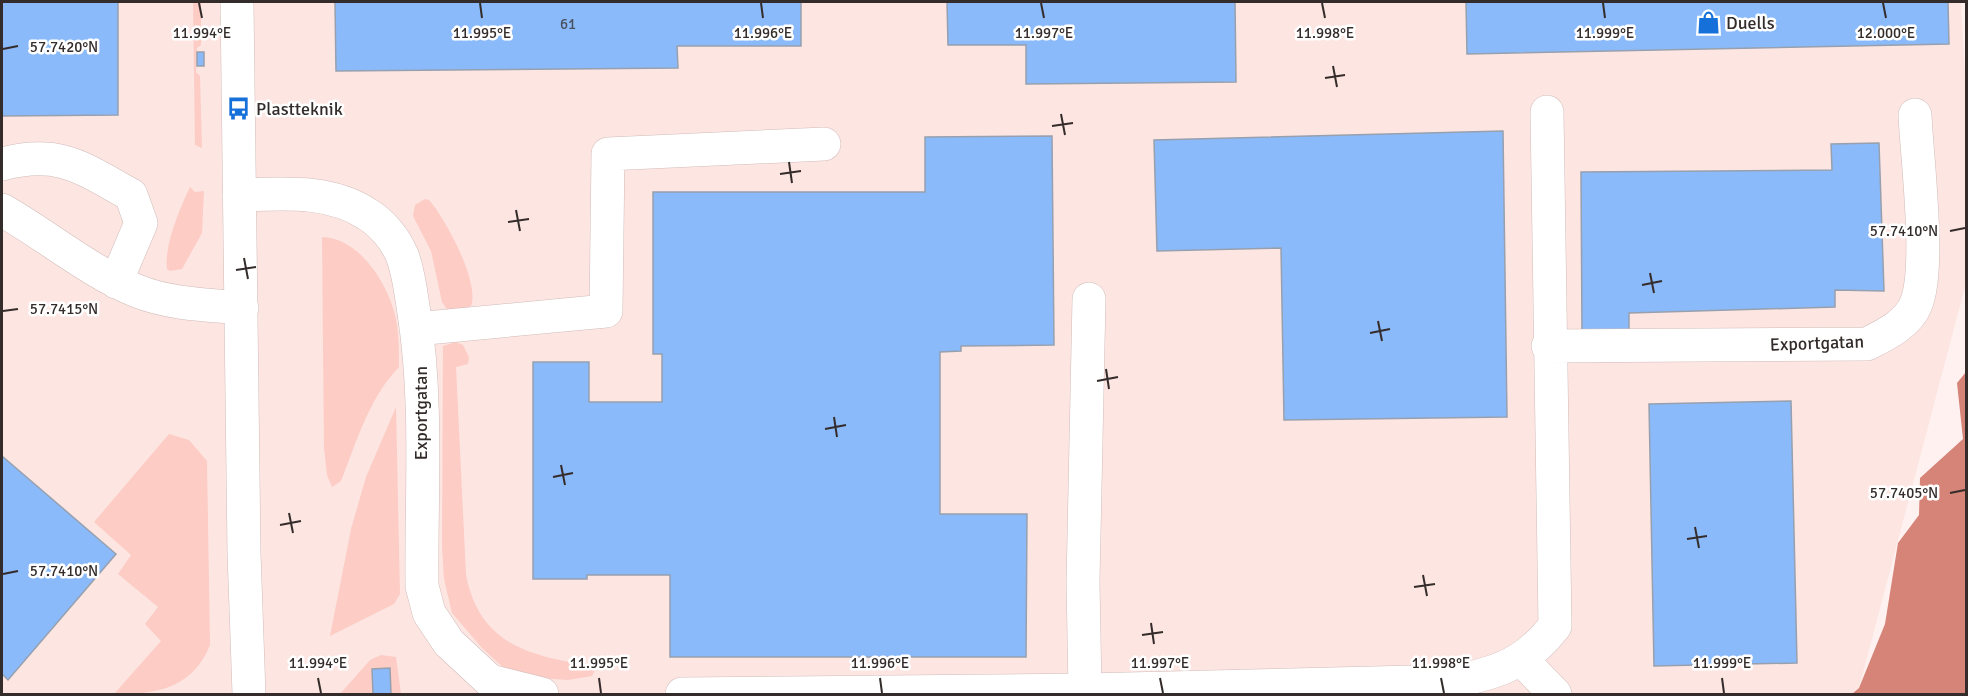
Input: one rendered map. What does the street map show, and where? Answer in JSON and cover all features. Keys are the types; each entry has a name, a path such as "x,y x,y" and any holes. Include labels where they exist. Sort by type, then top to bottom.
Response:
{"street":[{"path":"237,2 244,553 249,694"},
{"path":"682,694 1085,690 1455,681 1483,676 1531,652 1555,626 1548,346 1547,112"},
{"name":"Exportgatan","path":"1548,346 1867,344 1895,330 1916,305 1923,261 1915,115"},
{"path":"416,329 606,311 608,154 824,144"},
{"path":"2,164 37,159 67,160 130,195 141,223 116,282"},
{"name":"Exportgatan","path":"239,195 310,194 342,202 368,214 391,235 402,256 421,358 422,586 429,613 449,643 490,681 542,694"},
{"path":"2,210 38,230 116,282 140,292 182,302 242,308"},
{"path":"1085,690 1083,582 1089,299"},
{"path":"1531,652 1555,694"}],"shaded area":[{"path":"2,2 1961,2 1966,93 1966,283 1859,688 1852,694 2,694"},
{"path":"193,2 201,2 201,45 197,48 196,72 200,76 202,148 195,145"},
{"path":"190,187 195,192 204,191 202,233 182,269 170,271 167,269 167,260 170,238"},
{"path":"425,199 429,200 436,209 452,235 470,282 471,306 454,313 448,311 442,302 431,251 413,216 415,205"},
{"path":"322,237 335,239 348,245 359,253 378,276 395,315 399,348 399,367 372,406 341,481 332,487 327,475 324,448"},
{"path":"456,342 463,345 469,357 468,364 456,367 466,575 473,599 483,618 496,633 512,644 551,658 597,666 592,676 568,680 541,678 506,670 482,648 452,613 444,579 442,546 443,346"},
{"path":"1966,372 1966,694 1852,694 1859,688 1885,624 1898,543 1919,515 1920,478 1963,439 1957,383"},
{"path":"396,407 400,594 394,604 330,636 351,529 366,477"},
{"path":"169,434 189,440 207,461 210,645 194,671 183,680 171,686 144,693 114,694 161,641 145,624 158,607 118,574 131,555 94,522"},
{"path":"381,655 396,657 401,694 373,694 340,694 370,660","holes":["390,668 391,693 373,694 372,669"]}],"building":[{"path":"2,2 118,2 118,115 2,116"},
{"path":"335,2 801,2 801,46 677,46 678,68 336,71"},
{"path":"947,2 1235,2 1236,82 1026,84 1026,45 948,45"},
{"name":"Duells","path":"1466,2 1948,2 1949,44 1467,54"},
{"path":"197,52 204,52 204,66 197,66"},
{"path":"1503,131 1507,417 1284,420 1281,248 1157,251 1154,140"},
{"path":"1052,136 1054,345 961,346 961,351 940,352 940,514 1027,514 1026,657 670,657 670,575 587,575 587,579 533,579 533,362 589,362 589,402 662,402 662,354 653,354 653,192 925,192 925,137"},
{"path":"1879,143 1884,291 1835,290 1835,307 1629,313 1629,333 1582,333 1581,172 1832,170 1831,144"},
{"path":"1791,401 1797,663 1654,666 1649,404"},
{"path":"2,456 116,554 8,680 2,674"},
{"path":"390,668 391,694 373,694 372,669"}],"place":[{"name":"Duells","path":"1708,23"},
{"name":"Plastteknik","path":"238,109"}]}
